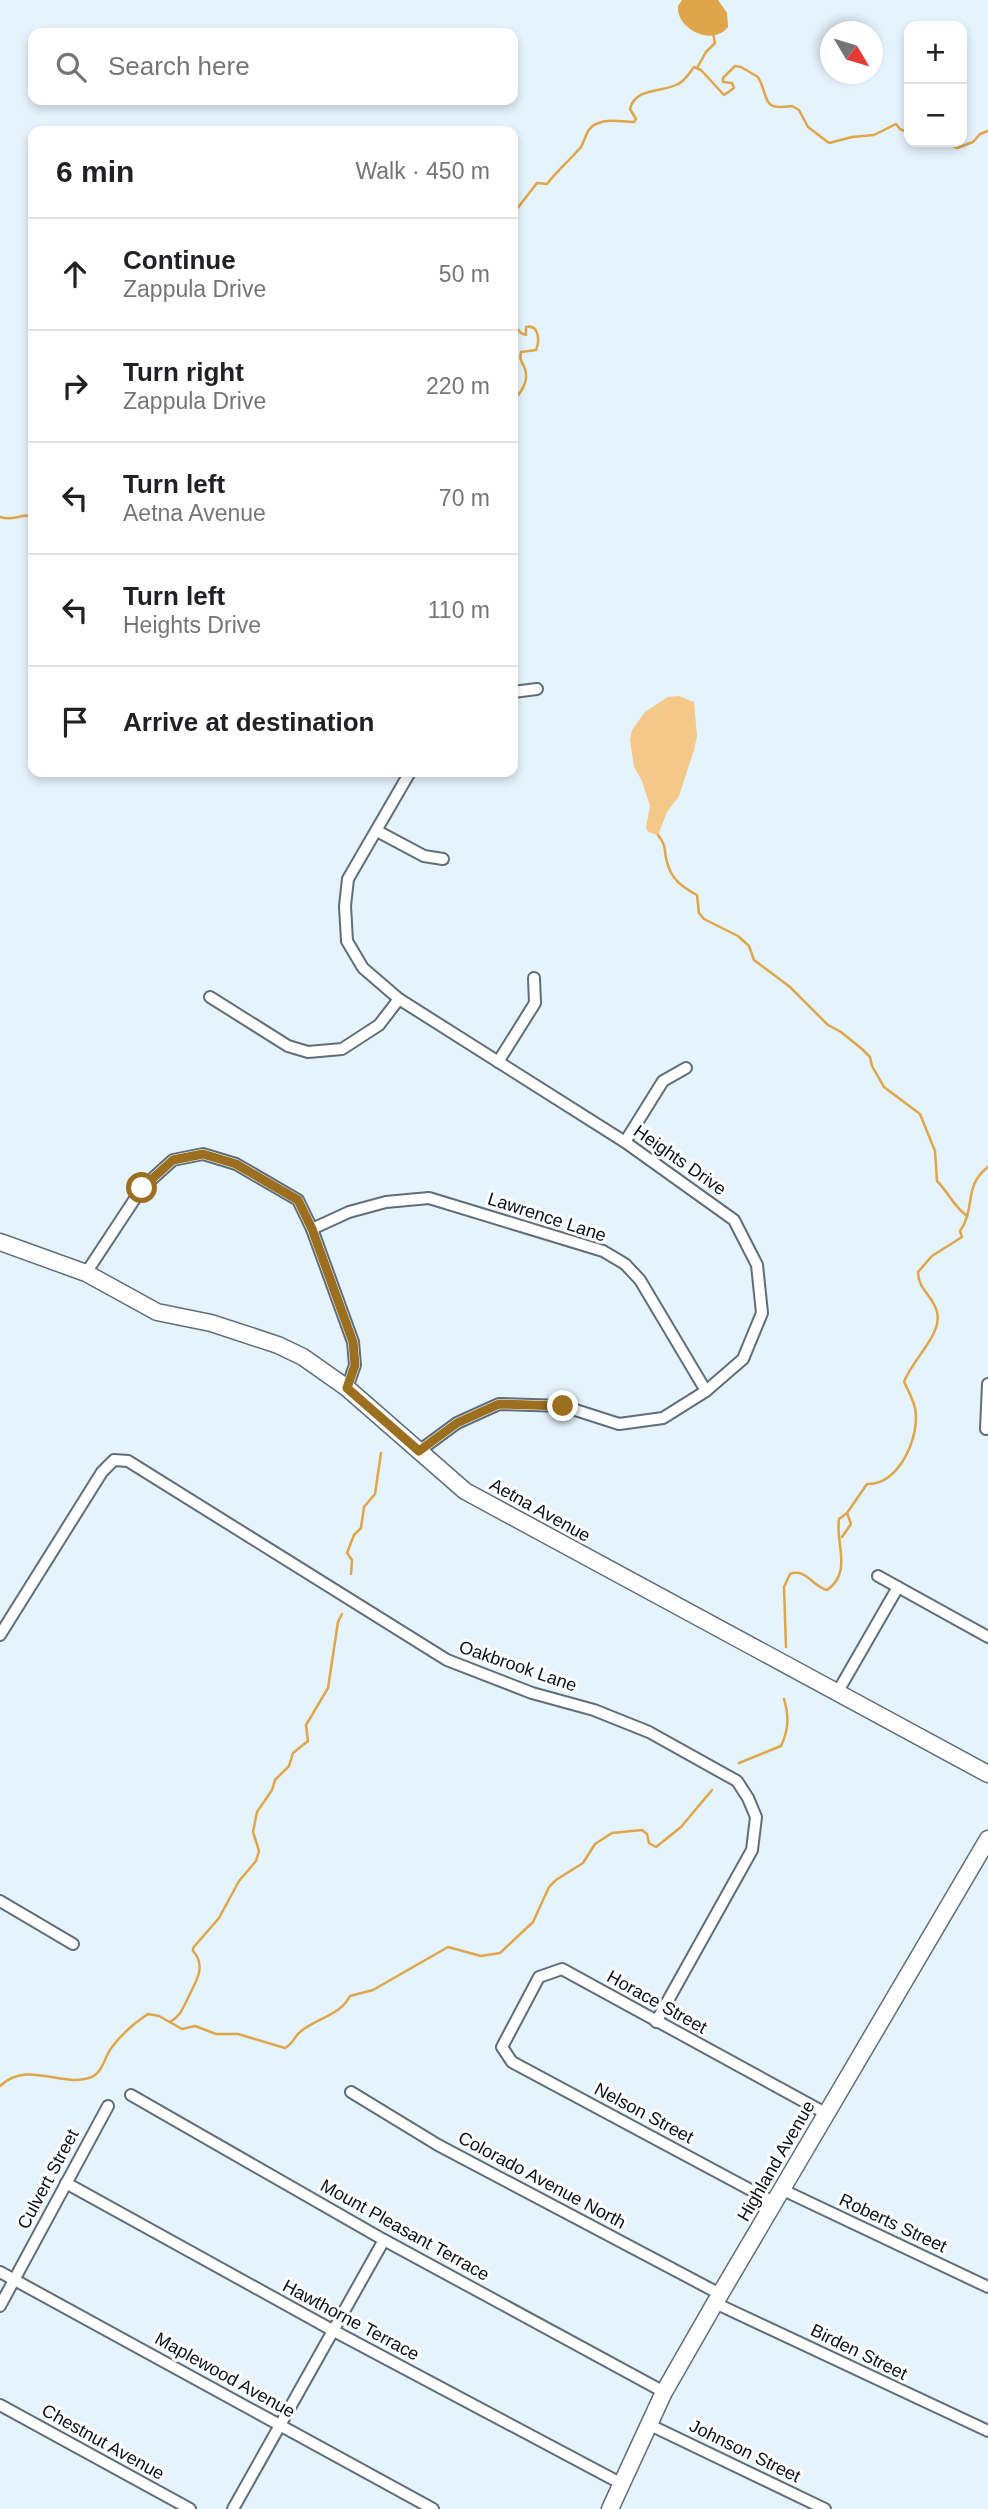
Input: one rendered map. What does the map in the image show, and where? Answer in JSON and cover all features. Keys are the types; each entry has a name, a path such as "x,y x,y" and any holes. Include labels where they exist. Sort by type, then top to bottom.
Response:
{"street":[{"path":"518,691 537,689"},
{"name":"Heights Drive","path":"408,777 348,879 345,906 347,941 363,968 400,999 625,1142 734,1220 757,1265 762,1312 743,1359 706,1391 663,1418 619,1424 563,1406 499,1404 457,1423 419,1451"},
{"path":"377,831 424,856 443,859"},
{"path":"498,1062 535,1003 534,978"},
{"path":"210,997 288,1046 308,1052 342,1049 379,1025 400,999"},
{"path":"625,1142 663,1081 686,1068"},
{"path":"86,1273 142,1188 173,1160 203,1154 236,1164 298,1200 312,1229 353,1342 355,1365 347,1388"},
{"name":"Lawrence Lane","path":"312,1229 349,1212 386,1202 429,1198 603,1251 625,1264 640,1280 706,1391"},
{"name":"Aetna Avenue","path":"0,1242 86,1273 157,1312 211,1323 278,1345 303,1357 347,1388 465,1491 988,1774"},
{"path":"986,1429 988,1384"},
{"name":"Oakbrook Lane","path":"0,1635 102,1472 114,1460 128,1461 447,1660 532,1693 594,1710 649,1732 737,1781 756,1817 752,1850 656,2022"},
{"path":"878,1576 988,1637"},
{"path":"837,1693 898,1587"},
{"name":"Highland Avenue","path":"610,2509 664,2392 876,2026 988,1839"},
{"path":"0,1900 73,1944"},
{"name":"Horace Street","path":"502,2047 539,1977 562,1969 827,2114"},
{"name":"Nelson Street","path":"502,2047 512,2062 779,2197"},
{"name":"Colorado Avenue North","path":"351,2092 438,2145 718,2298"},
{"name":"Mount Pleasant Terrace","path":"131,2095 384,2240 664,2392"},
{"name":"Culvert Street","path":"0,2306 108,2106"},
{"name":"Hawthorne Terrace","path":"66,2183 334,2331 622,2484"},
{"name":"Roberts Street","path":"779,2197 988,2287"},
{"path":"233,2509 384,2240"},
{"name":"Maplewood Avenue","path":"0,2272 433,2509"},
{"name":"Birden Street","path":"718,2298 988,2431"},
{"name":"Chestnut Avenue","path":"0,2405 190,2509"},
{"name":"Johnson Street","path":"650,2426 825,2509"}],"shaded area":[{"path":"682,0 718,0 727,13 728,27 713,35 696,33 683,22 679,14 678,6"},
{"path":"679,696 694,702 697,736 679,796 667,812 658,835 648,832 646,828 650,806 634,767 630,740 632,730 645,712 668,697"}],"waterway":[{"path":"697,68 715,43 713,33"},
{"path":"518,208 537,183 547,184 577,152 593,126 606,121 634,122 636,119 630,109 637,97 678,84 694,67 701,70 724,95 734,88 732,83 723,82 723,78 735,66 741,67 758,77 770,105 792,106 799,110 808,127 829,143 874,135 896,124 904,131"},
{"path":"967,144 988,131"},
{"path":"955,147 960,147"},
{"path":"518,329 526,335 526,327 534,328 538,338 536,350 521,352 526,378 518,395"},
{"path":"0,517 28,516"},
{"path":"658,835 664,846 671,873 682,886 697,895 699,913 704,919 738,936 749,946 754,960 790,987 828,1025 862,1049 870,1057 884,1087 920,1114 935,1151 937,1181 967,1216"},
{"path":"786,1647 784,1587 790,1574 801,1574 827,1590 835,1583 841,1566 839,1519 847,1513 867,1484 889,1477 898,1468 911,1444 915,1432 915,1408 904,1382 931,1338 938,1320 935,1306 920,1283 918,1272 932,1256 962,1237 960,1231 968,1214 972,1190 980,1174 988,1167"},
{"path":"351,1574 352,1560 347,1553 354,1535 361,1528 364,1507 375,1494 381,1453"},
{"path":"842,1537 851,1524 847,1513"},
{"path":"170,2022 182,2010 198,1976 199,1963 193,1948 219,1918 239,1881 256,1861 259,1851 253,1832 257,1812 272,1790 275,1780 289,1766 293,1753 308,1741 306,1725 328,1688 338,1622 342,1614"},
{"path":"739,1763 781,1746 787,1722 784,1699"},
{"path":"0,2086 21,2075 77,2080 94,2076 116,2042 148,2014 159,2016 182,2029 195,2026 216,2034 238,2034 285,2048 306,2028 340,2008 350,1996 373,1990 448,1947 481,1956 500,1953 533,1922 549,1887 583,1863 595,1844 612,1833 642,1830 647,1834 649,1843 656,1847 681,1827 712,1790"}],"route":[{"path":"142,1188 173,1160 203,1154 236,1164 298,1200 312,1229 353,1342 355,1365 347,1388 419,1451 457,1423 499,1404 563,1406"}]}
